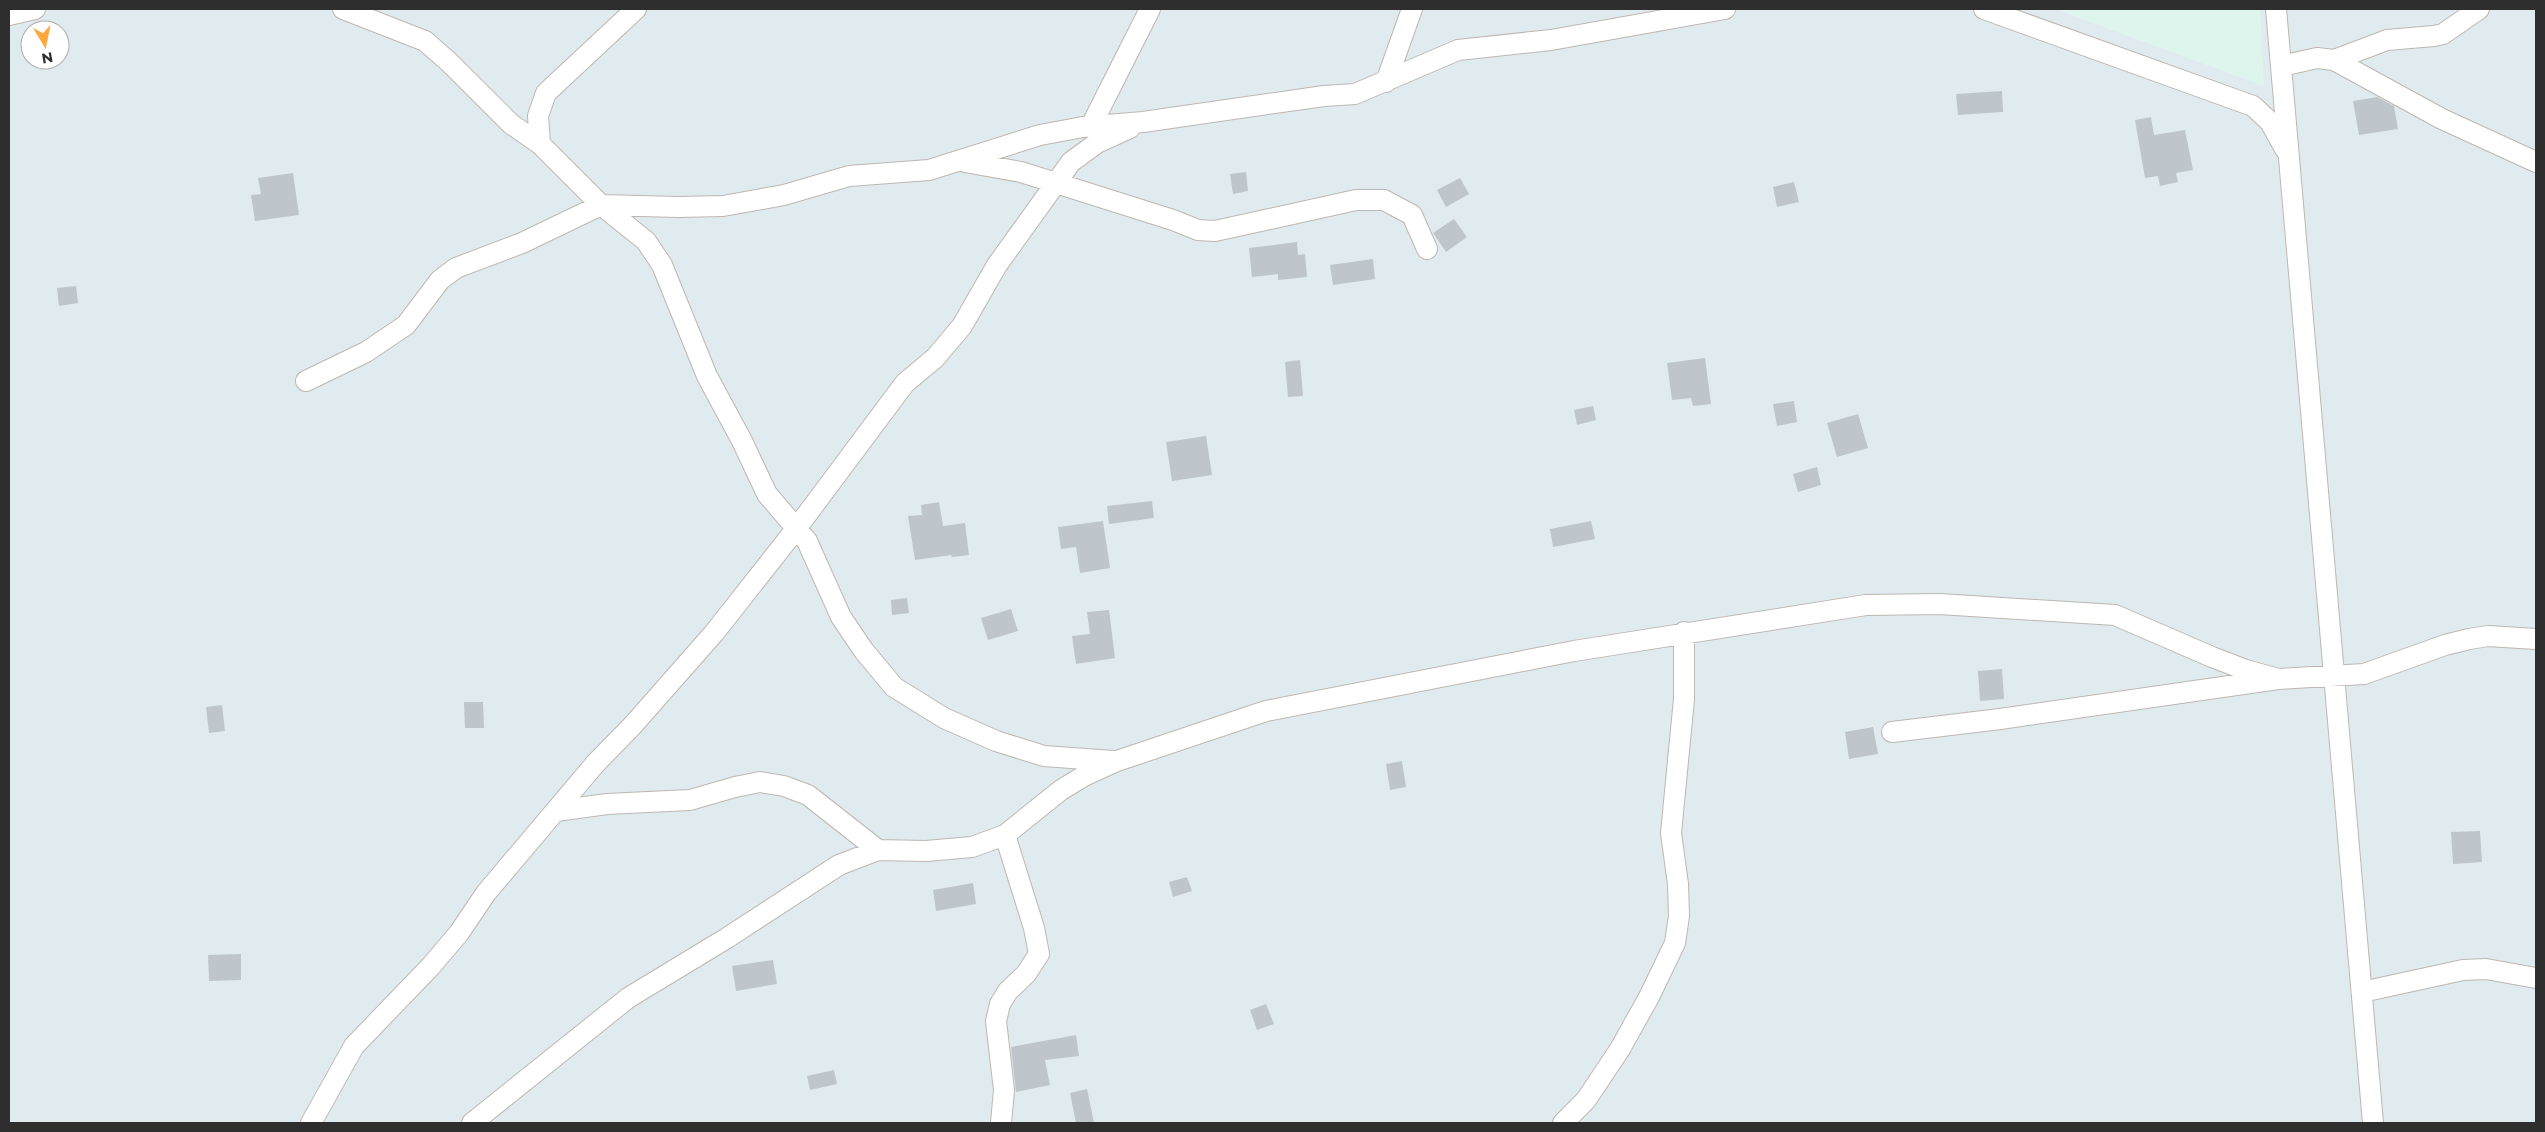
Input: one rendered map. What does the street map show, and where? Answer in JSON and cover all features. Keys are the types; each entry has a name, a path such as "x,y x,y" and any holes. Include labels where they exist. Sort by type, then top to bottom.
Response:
{"street":[{"path":"9,15 35,9"},
{"path":"343,9 425,41 450,63 511,124 540,144 601,205 646,241 662,265 707,376 742,441 767,494 807,541 841,617 864,651 894,687 944,718 996,740 1044,756 1117,761"},
{"path":"540,144 538,116 546,93 636,9"},
{"path":"1092,126 1150,9"},
{"path":"1386,82 1412,9"},
{"path":"306,381 366,352 406,325 440,280 456,268 522,242 601,205 723,206 784,195 849,176 929,170 1040,135 1092,126 1143,122 1355,94 1458,50 1551,40 1725,9"},
{"path":"1984,9 2253,106 2270,122 2288,154"},
{"path":"2276,9 2373,1123"},
{"path":"2334,60 2387,40 2443,34 2479,9"},
{"path":"2281,74 2317,58 2334,60 2442,119 2536,162"},
{"path":"2253,106 2272,98 2279,91 2281,74"},
{"path":"311,1123 354,1046 431,966 459,933 486,893 595,764 633,725 714,633 796,529 905,383 935,358 962,326 997,265 1071,162 1097,143 1143,122"},
{"path":"960,161 1021,172 1056,182 1198,230 1215,231 1356,200 1384,200 1412,215 1427,249"},
{"path":"472,1123 628,998 727,938 839,865 878,850 926,851 972,847 1005,834 1062,790 1084,776 1117,761 1266,711 1481,668 1684,632 1866,605 1939,604 2115,615 2212,657 2278,679"},
{"path":"1563,1123 1586,1100 1620,1049 1650,998 1675,943 1679,916 1678,884 1670,833 1684,699 1684,632"},
{"path":"1892,732 2000,720 2278,679 2364,674 2445,645 2469,639 2488,636 2536,639"},
{"path":"2337,712 2343,699 2364,674"},
{"path":"556,811 607,804 690,800 760,782 784,786 808,795 878,850"},
{"path":"1001,1123 1004,1090 996,1021 1000,1004 1008,991 1026,974 1039,954 1034,928 1005,834"},
{"path":"2362,992 2463,970 2486,969 2536,978"}],"shaded area":[{"path":"2055,9 2260,9 2264,86"}],"building":[{"path":"2002,91 2003,112 1958,115 1956,94"},
{"path":"2377,97 2394,106 2398,129 2359,135 2353,101"},
{"path":"2151,117 2154,135 2185,130 2193,170 2176,173 2178,182 2160,186 2158,176 2145,178 2135,120"},
{"path":"1246,172 1248,191 1233,194 1230,174"},
{"path":"293,173 299,215 255,221 251,195 261,194 258,178"},
{"path":"1460,178 1469,194 1446,207 1437,190"},
{"path":"1794,182 1799,202 1777,207 1773,187"},
{"path":"1454,219 1467,237 1446,252 1433,233"},
{"path":"1297,242 1298,255 1305,254 1307,277 1278,280 1278,274 1252,277 1249,248"},
{"path":"1373,259 1375,279 1333,285 1330,265"},
{"path":"76,286 78,303 59,306 57,288"},
{"path":"1705,358 1711,404 1693,406 1691,398 1672,400 1667,363"},
{"path":"1300,360 1303,396 1288,397 1285,362"},
{"path":"1794,401 1797,422 1777,426 1773,404"},
{"path":"1593,406 1596,420 1577,425 1574,410"},
{"path":"1858,414 1868,448 1837,457 1827,423"},
{"path":"1206,436 1212,475 1172,481 1166,442"},
{"path":"1817,467 1821,485 1798,492 1793,474"},
{"path":"1152,501 1154,518 1109,524 1107,506"},
{"path":"939,502 943,526 965,523 969,555 952,557 951,555 915,560 908,516 922,515 921,505"},
{"path":"1103,521 1110,568 1080,573 1076,547 1061,549 1058,527"},
{"path":"1591,521 1595,539 1553,547 1550,529"},
{"path":"907,598 909,613 892,615 891,600"},
{"path":"1011,609 1018,631 988,640 981,618"},
{"path":"1109,610 1115,658 1076,664 1072,636 1090,634 1087,612"},
{"path":"2002,669 2004,699 1980,701 1978,671"},
{"path":"464,702 483,702 484,728 465,728"},
{"path":"222,705 225,731 209,733 206,707"},
{"path":"1873,727 1878,754 1849,759 1845,732"},
{"path":"1402,761 1406,787 1390,790 1386,764"},
{"path":"2480,831 2482,862 2453,864 2451,832"},
{"path":"1187,877 1192,891 1173,897 1169,882"},
{"path":"973,883 976,904 936,911 933,890"},
{"path":"241,954 241,980 209,981 208,955"},
{"path":"773,960 777,984 736,991 732,966"},
{"path":"1266,1004 1274,1024 1257,1030 1250,1010"},
{"path":"1076,1035 1079,1056 1045,1060 1050,1085 1016,1092 1011,1047"},
{"path":"834,1070 837,1084 810,1090 807,1076"},
{"path":"1087,1089 1094,1123 1076,1123 1070,1093"}]}
